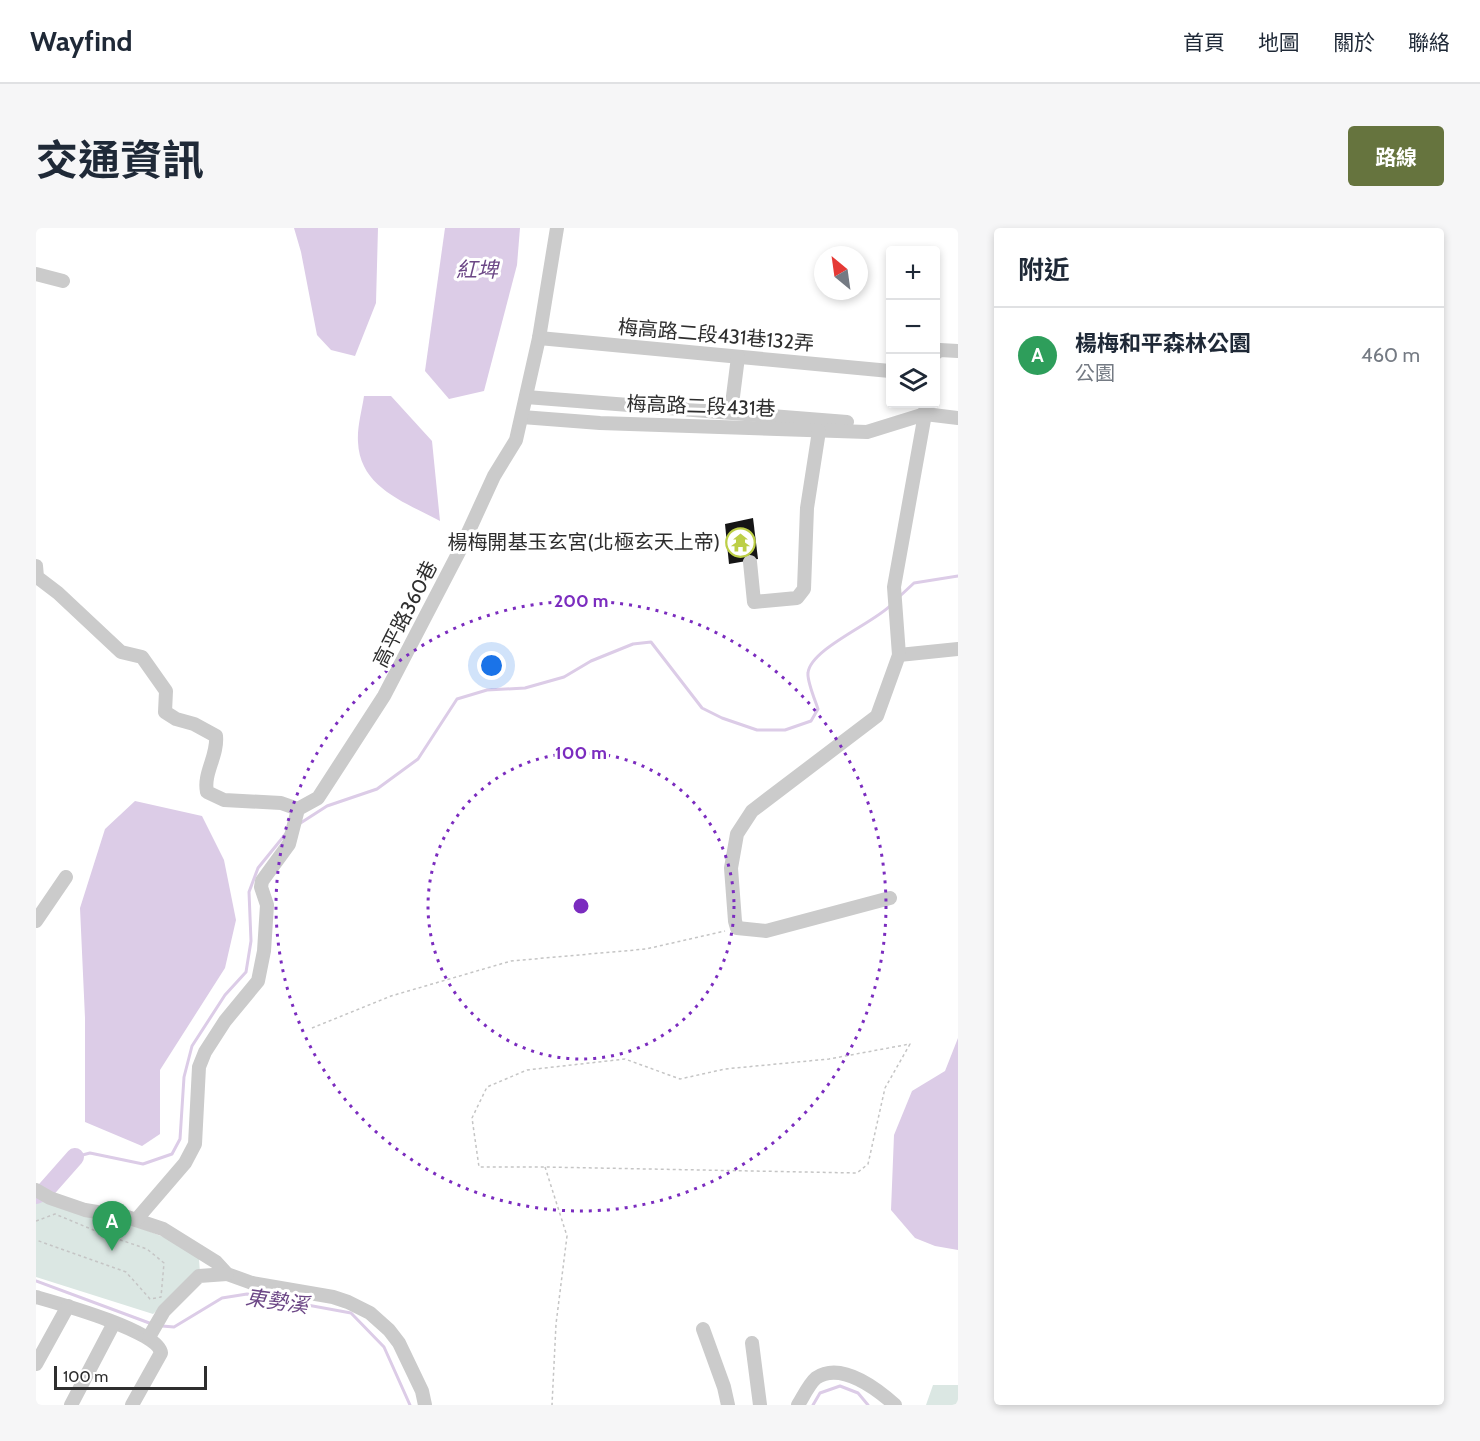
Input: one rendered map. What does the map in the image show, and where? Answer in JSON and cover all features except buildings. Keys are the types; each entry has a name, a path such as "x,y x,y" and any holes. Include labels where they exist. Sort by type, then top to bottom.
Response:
{"street":[{"name":"高平路360巷","path":"297,814 318,798 384,696 461,548 494,476 516,440 539,338 557,228"},
{"path":"36,274 63,281"},
{"name":"梅高路二段431巷132弄","path":"539,338 886,371"},
{"path":"940,350 958,351"},
{"path":"731,412 738,357"},
{"name":"梅高路二段431巷","path":"526,397 874,424 879,429"},
{"path":"890,898 766,931 738,928 735,921 731,868 737,834 752,811 877,716 898,655 894,586 926,409"},
{"name":"梅高路二段431巷","path":"522,417 588,422 867,432 926,409 958,418"},
{"path":"750,562 754,602 797,598 804,590 807,508 819,431"},
{"path":"36,566 37,577 58,593 121,652 142,657 166,691 165,712 216,736 217,746 205,784 207,792 224,800 281,803 297,814 289,844 262,881 261,887 267,906 264,951 258,981 225,1021 205,1052 199,1066 195,1144 185,1163 136,1220"},
{"path":"898,655 958,649"},
{"path":"36,921 66,877"},
{"path":"36,1190 50,1198 85,1210 136,1220 163,1229 216,1262 227,1274"},
{"path":"149,1337 164,1311 200,1276 204,1256"},
{"path":"200,1276 227,1274 252,1283 333,1297 370,1313 389,1330 399,1343 422,1390 425,1405"},
{"path":"36,1297 68,1306 149,1337 160,1347 160,1353 132,1405"},
{"path":"36,1364 68,1306"},
{"path":"71,1405 114,1323"},
{"path":"703,1329 724,1387 728,1405"},
{"path":"752,1343 760,1405"},
{"path":"798,1405 814,1379 825,1374 837,1373 866,1382 895,1405"}],"path":[{"path":"312,1028 391,996 511,961 646,949 738,928"},
{"path":"910,1044 885,1088 868,1164 858,1173 545,1167 479,1167 472,1118 487,1087 527,1070 625,1059 680,1079 725,1069 829,1059 910,1044"},
{"path":"545,1167 567,1236 556,1324 552,1405"},
{"path":"36,1221 55,1214 147,1249 164,1263 161,1297 150,1299 126,1272 36,1240"}],"shaded area":[{"path":"36,1196 123,1221 176,1242 199,1259 200,1273 153,1314 36,1277"},
{"path":"933,1385 958,1385 958,1405 926,1405"}],"water":[{"path":"294,228 378,228 376,303 355,356 331,350 317,335 301,252"},
{"name":"紅埤","path":"445,228 520,228 517,265 484,391 449,399 425,371"},
{"path":"364,396 391,396 432,441 440,521 387,492 367,471 361,458 358,442"},
{"path":"135,801 202,816 224,860 236,920 225,968 160,1070 160,1134 142,1146 85,1122 85,1018 80,908 105,829"},
{"path":"958,1038 958,1250 935,1246 915,1238 891,1210 894,1135 912,1091 945,1071"}],"waterway":[{"path":"900,596 914,583 958,576"},
{"path":"299,824 327,806 377,789 418,759 457,699 487,690 525,688 564,677 591,661 633,644 651,642 702,708 722,718 757,730 785,730 811,721 818,709 808,676 811,664 831,646 891,605"},
{"path":"75,1157 90,1153 143,1164 172,1154 180,1139 184,1077 192,1046 225,995 246,972 251,941 249,892 258,868 288,831"},
{"name":"東勢溪","path":"36,1195 45,1191 75,1157"},
{"name":"東勢溪","path":"36,1281 152,1324"},
{"name":"東勢溪","path":"162,1326 174,1327 222,1298 247,1294 351,1313 384,1347 410,1405"},
{"name":"東勢溪","path":"813,1405 820,1393 840,1386 858,1393 868,1405"}],"place":[{"name":"楊梅開基玉玄宮(北極玄天上帝)","path":"741,542"},
{"name":"楊梅和平森林公園","path":"112,1251"}]}
